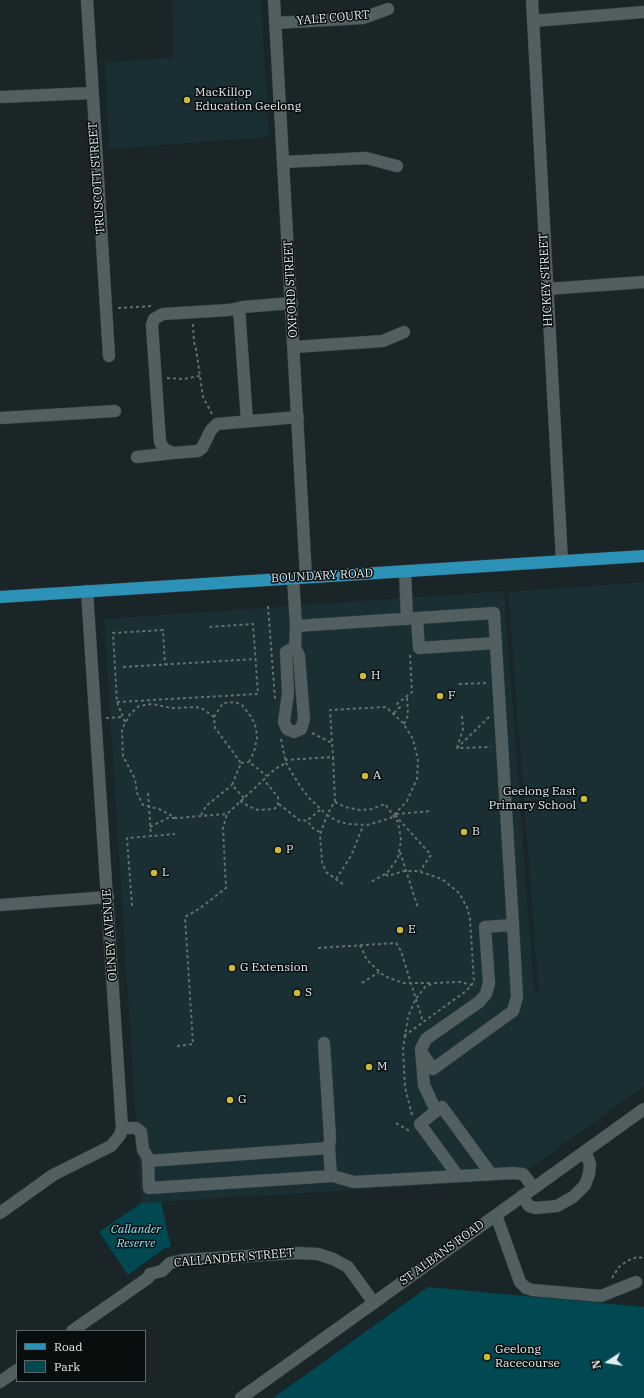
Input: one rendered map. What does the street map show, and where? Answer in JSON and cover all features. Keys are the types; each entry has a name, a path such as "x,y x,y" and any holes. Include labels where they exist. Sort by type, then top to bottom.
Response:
{"main road":[{"name":"BOUNDARY ROAD","path":"0,596 644,556"}],"street":[{"name":"TRUSCOTT STREET","path":"87,0 109,356"},
{"name":"OXFORD STREET","path":"274,0 306,577"},
{"name":"HICKEY STREET","path":"532,0 562,561"},
{"name":"YALE COURT","path":"276,23 362,18 388,9"},
{"path":"533,20 644,12"},
{"path":"0,97 92,93"},
{"path":"283,162 366,158 397,166"},
{"path":"547,288 644,282"},
{"path":"172,453 164,449 160,442 152,326 154,319 163,314 292,303"},
{"path":"239,308 246,421"},
{"path":"294,347 383,340 404,332"},
{"path":"0,418 115,411"},
{"path":"137,457 198,451 202,448 217,424 298,417"},
{"path":"405,571 412,619 419,648 496,643"},
{"path":"293,578 296,626 295,647 299,658 304,718 302,728 296,732 290,731 286,728 284,722 288,693 286,652 295,647"},
{"name":"OLNEY AVENUE","path":"87,591 122,1128"},
{"path":"296,626 494,613 517,997 513,1011 433,1070 421,1052"},
{"path":"0,905 108,897"},
{"path":"436,1111 426,1090 421,1052 426,1039 479,1002 486,994 488,983 485,927 513,925"},
{"path":"324,1043 331,1176"},
{"path":"458,1176 420,1124 442,1107 491,1174"},
{"name":"ST ALBANS ROAD","path":"241,1398 644,1109"},
{"path":"0,1213 53,1175 111,1146 120,1135 122,1128 136,1128 141,1132 142,1149 147,1156 148,1161 149,1188 331,1176 354,1182 522,1173 534,1188"},
{"path":"148,1161 329,1148"},
{"path":"522,1196 530,1207 537,1208 557,1206 573,1197 585,1185 589,1174 590,1162 585,1151"},
{"path":"496,1214 520,1282 526,1288 533,1290 601,1296 636,1282"},
{"name":"CALLANDER STREET","path":"73,1330 151,1273 162,1271 171,1263 187,1260 313,1253 334,1258 348,1267 374,1303"},
{"path":"0,1382 16,1371"}],"path":[{"path":"193,312 194,342 203,397 217,424"},
{"path":"155,362 162,367 165,378 183,379 200,376"},
{"path":"268,606 275,701"},
{"path":"117,702 258,694 253,624 208,627"},
{"path":"124,722 117,702 113,633 163,630 166,665"},
{"path":"394,713 400,707 397,704 404,700 404,697 407,697 412,692 410,652"},
{"path":"123,668 256,659"},
{"path":"459,684 498,682"},
{"path":"404,724 408,715 407,697"},
{"path":"241,763 230,747 216,732 214,718 219,706 224,703 238,703 246,708 254,722 257,734 254,752 249,762"},
{"path":"176,818 165,811 143,805 135,779 123,756 122,729 124,722 137,708 152,704 172,708 188,706 200,708 214,718"},
{"path":"344,885 324,868 319,845 320,832 327,815 335,802 330,710 386,707 404,724 416,745 418,769 412,792 407,801 395,815"},
{"path":"457,748 493,714"},
{"path":"106,718 121,716"},
{"path":"457,748 458,740 463,729 462,716"},
{"path":"302,728 332,743"},
{"path":"279,732 286,761 303,790 327,815 342,823 363,826 379,823 395,815 430,811"},
{"path":"457,748 502,746"},
{"path":"177,1046 193,1044 184,917 199,909 226,888 223,828 227,814 275,769 286,761 333,757"},
{"path":"241,763 249,762 268,777"},
{"path":"201,815 206,806 232,785 241,763"},
{"path":"264,780 276,795 279,804 288,809 299,820 308,821"},
{"path":"232,785 244,798"},
{"path":"148,793 151,836"},
{"path":"240,801 258,810 274,809 279,804"},
{"path":"335,802 344,807 360,810 385,804 432,855 420,871"},
{"path":"308,821 321,809"},
{"path":"150,827 168,818 227,814"},
{"path":"369,883 386,874 395,864 400,852 401,836 395,815"},
{"path":"308,821 311,827 320,832"},
{"path":"336,879 351,856 363,826"},
{"path":"132,906 127,838 176,834"},
{"path":"400,852 418,908"},
{"path":"386,874 388,876 406,871 420,871 433,874 448,883 459,893 467,907 470,919 474,982 466,991 404,1036"},
{"path":"318,948 396,943 424,1022"},
{"path":"360,945 367,960 378,972 395,981 411,984 433,984"},
{"path":"362,983 378,972"},
{"path":"611,1279 619,1267 627,1261 637,1257 644,1258"}],"shaded area":[{"name":"MacKillop Education Geelong","path":"261,0 269,137 109,149 105,63 174,57 172,1"},
{"path":"644,582 644,1086 514,1180 141,1203 104,619 504,591 534,990 539,995 508,592"}],"green space":[{"name":"Callander Reserve","path":"161,1202 171,1247 165,1248 128,1275 99,1232 141,1203"},
{"name":"Geelong Racecourse","path":"428,1287 644,1307 644,1398 273,1398"}],"place":[{"name":"MacKillop Education Geelong","path":"187,100"},
{"name":"H","path":"363,676"},
{"name":"F","path":"440,696"},
{"name":"A","path":"365,776"},
{"name":"Geelong East Primary School","path":"584,799"},
{"name":"B","path":"464,832"},
{"name":"P","path":"278,850"},
{"name":"L","path":"154,873"},
{"name":"E","path":"400,930"},
{"name":"G Extension","path":"232,968"},
{"name":"S","path":"297,993"},
{"name":"M","path":"369,1067"},
{"name":"G","path":"230,1100"},
{"name":"Geelong Racecourse","path":"487,1357"}]}
